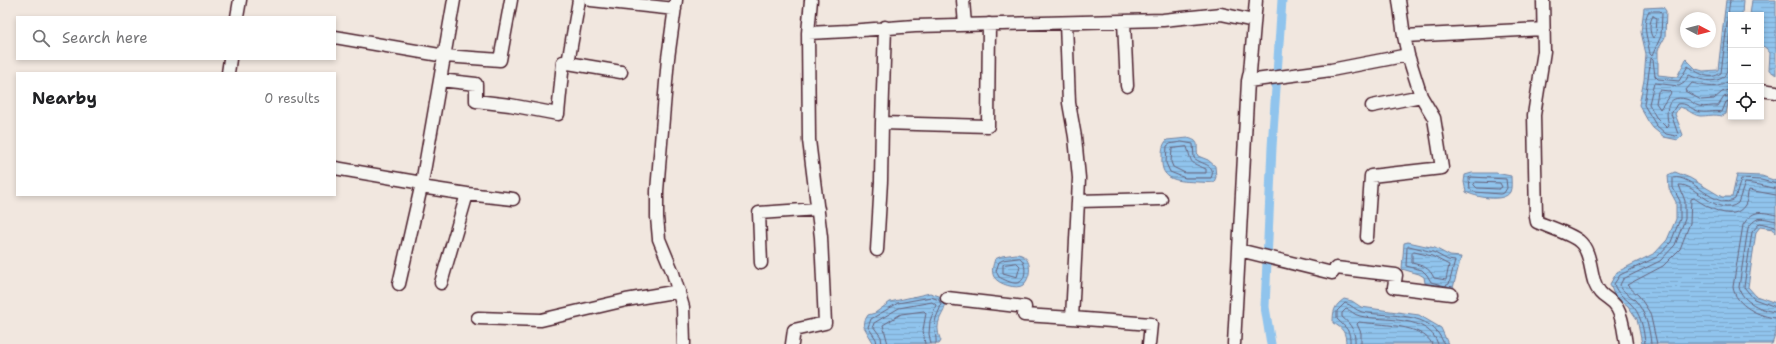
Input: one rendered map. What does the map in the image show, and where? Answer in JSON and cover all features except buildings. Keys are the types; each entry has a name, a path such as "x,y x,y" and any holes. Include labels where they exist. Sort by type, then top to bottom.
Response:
{"street":[{"path":"237,16 240,0"},
{"path":"399,284 421,185 454,0"},
{"path":"336,37 445,56 500,60 511,0"},
{"path":"568,63 579,0"},
{"path":"591,0 675,4 657,191 657,211 659,239 679,291 683,307 684,344"},
{"path":"792,344 794,330 825,323 821,237 809,140 808,33 811,0"},
{"path":"963,0 965,25"},
{"path":"1234,344 1244,251 1253,80 1250,72 1256,0"},
{"path":"1368,237 1371,176 1442,168 1434,118 1420,96 1408,55 1399,0"},
{"path":"1543,0 1544,29 1542,73 1534,115 1537,222 1576,238 1583,245 1599,293 1617,308 1626,344"},
{"path":"808,33 885,27 1124,22 1163,20 1221,14 1254,21"},
{"path":"1124,22 1127,86"},
{"path":"1066,23 1069,103 1076,137 1079,178 1072,318"},
{"path":"882,123 988,126 989,24"},
{"path":"876,250 881,181 885,27"},
{"path":"1404,36 1544,29"},
{"path":"1253,80 1331,70 1408,55"},
{"path":"228,72 230,60"},
{"path":"440,80 476,84 476,101 558,114 563,62 621,72"},
{"path":"1764,90 1776,92"},
{"path":"1372,106 1420,96"},
{"path":"336,168 467,194 513,199"},
{"path":"441,283 467,194"},
{"path":"1078,200 1161,199"},
{"path":"761,263 759,213 818,209"},
{"path":"1244,251 1332,273 1336,268 1396,275 1394,287 1451,294"},
{"path":"478,318 541,320 626,300 679,291"},
{"path":"947,298 1025,307 1024,315 1151,324 1149,344"}],"water":[{"path":"1726,0 1743,0 1742,12 1728,12 1728,103 1726,114 1722,116 1700,116 1679,107 1675,114 1683,135 1678,140 1664,137 1653,128 1639,105 1644,80 1646,54 1641,32 1644,8 1663,7 1666,11 1665,37 1658,50 1658,75 1677,77 1686,59 1696,69 1703,71 1718,70"},
{"path":"1752,0 1776,0 1776,75 1769,70 1770,53 1764,47 1764,12 1750,12"},
{"path":"1188,138 1197,143 1198,156 1208,160 1215,166 1216,177 1214,182 1172,179 1164,172 1162,166 1162,153 1165,142 1167,140"},
{"path":"1675,172 1690,178 1722,197 1732,197 1737,175 1762,176 1776,181 1776,233 1773,229 1760,227 1756,232 1748,287 1756,296 1776,303 1776,333 1772,344 1642,344 1637,319 1628,306 1614,295 1610,284 1617,272 1655,253 1667,240 1676,219 1676,202 1669,189 1668,175"},
{"path":"1472,173 1496,173 1511,176 1510,192 1502,197 1489,198 1476,196 1466,192 1464,182 1465,175"},
{"path":"1408,242 1435,248 1450,256 1461,257 1453,288 1442,289 1431,287 1425,283 1424,277 1402,269 1404,243"},
{"path":"1016,254 1021,255 1028,261 1029,271 1023,285 1012,287 996,280 992,270 995,259 1002,256"},
{"path":"930,293 942,297 945,304 938,324 938,331 941,341 939,344 874,344 864,327 865,320 868,315 875,313 890,302"},
{"path":"1344,299 1352,301 1361,307 1419,315 1441,328 1448,344 1346,344 1343,331 1333,323 1335,309"}],"waterway":[{"path":"1271,344 1265,307 1272,147 1282,0"}]}
